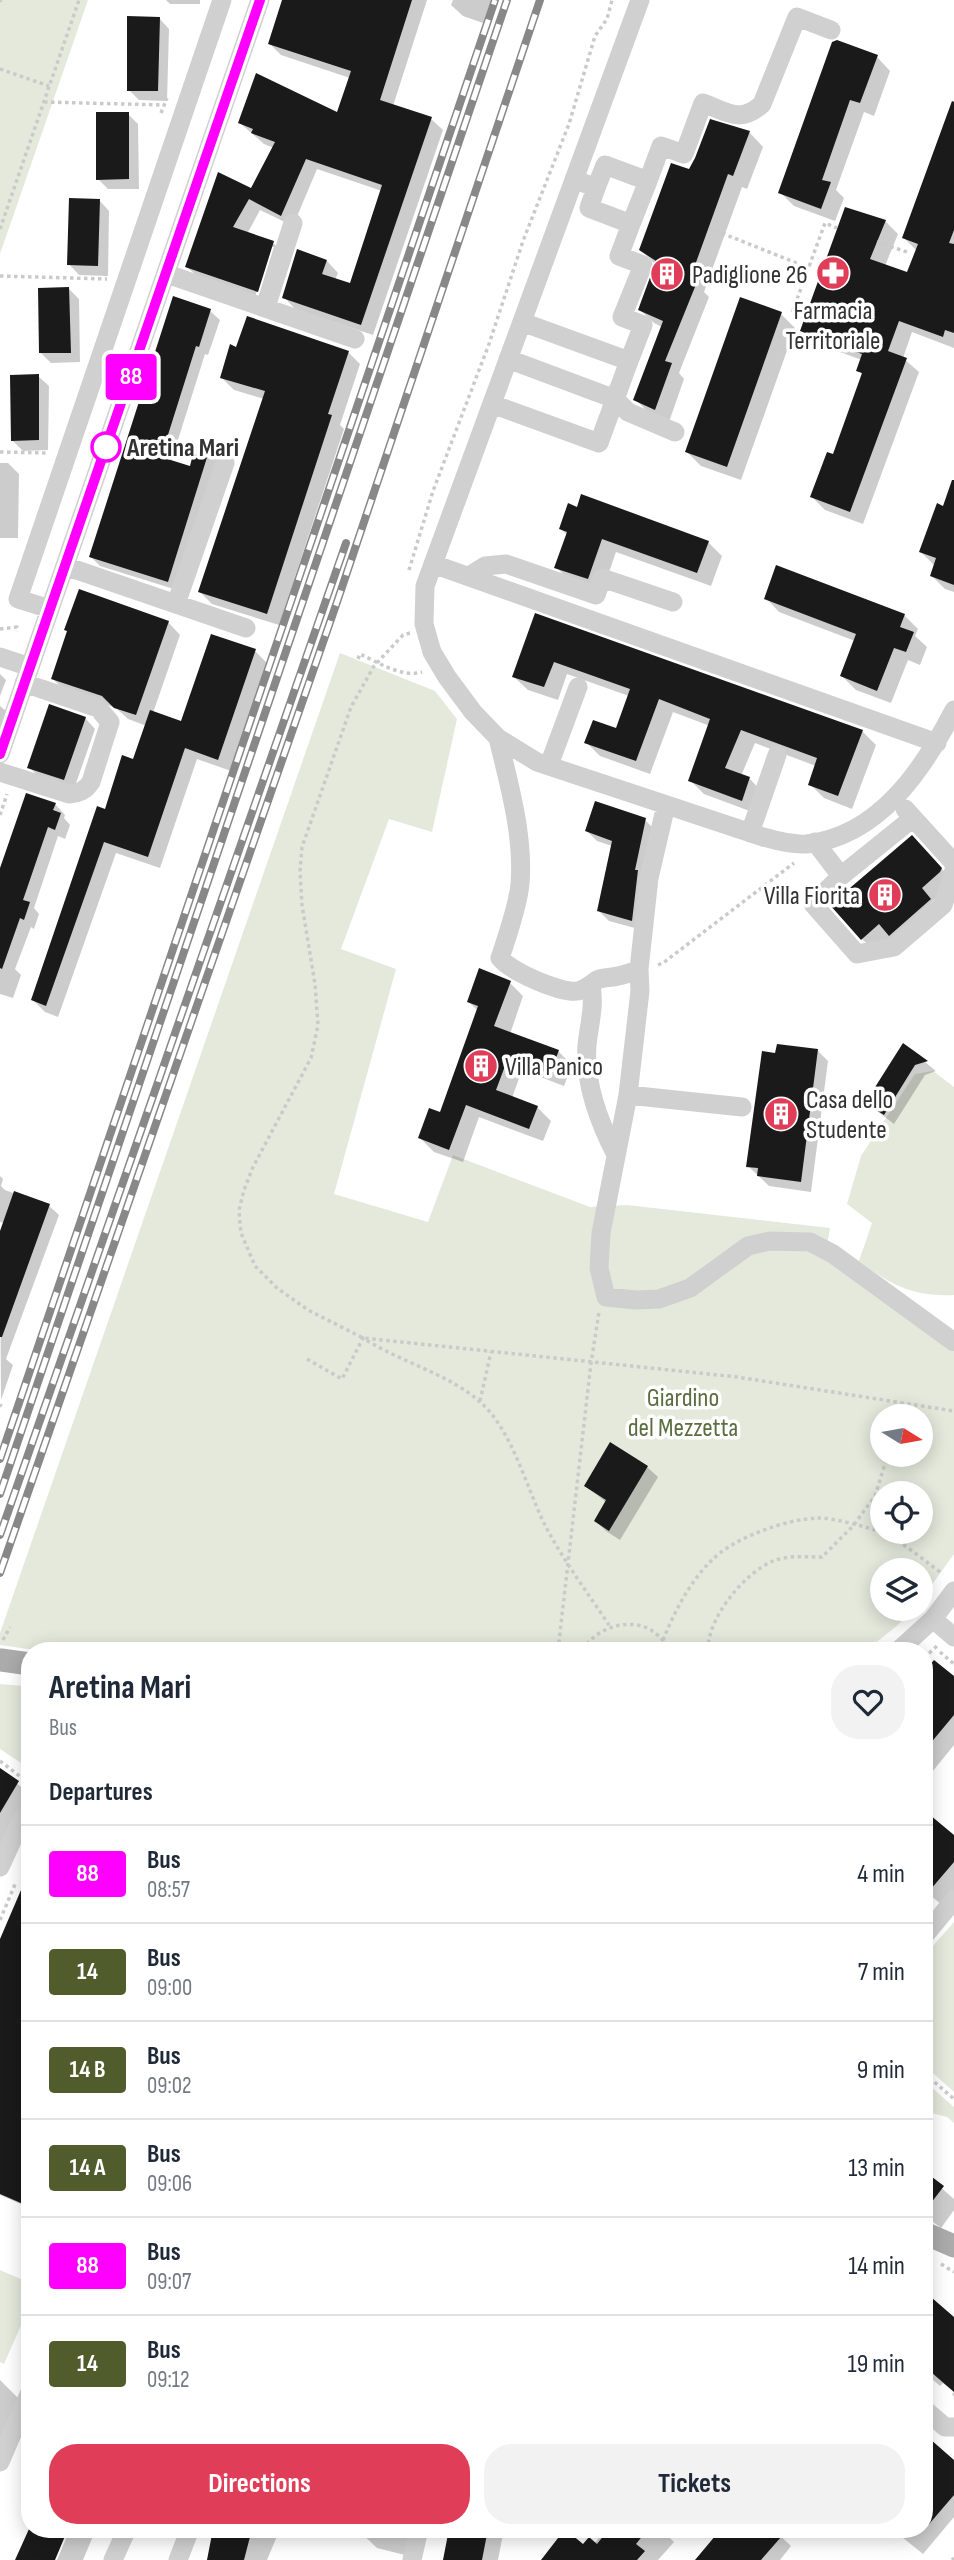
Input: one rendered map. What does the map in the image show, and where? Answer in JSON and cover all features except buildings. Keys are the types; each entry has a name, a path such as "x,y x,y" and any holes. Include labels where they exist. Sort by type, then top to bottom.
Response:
{"main road":[{"path":"1,1652 21,1660"},
{"path":"933,2237 954,2246"}],"street":[{"path":"50,609 18,598 222,0"},
{"path":"0,754 260,0"},
{"path":"640,0 425,586 424,624 432,652 473,712 498,738 537,762 779,841 810,843 861,824 876,815 909,782 937,744 954,710"},
{"path":"492,404 599,443 643,325 622,317 643,265 619,256 661,146 684,154 703,103 740,116 752,113 762,104 797,17 831,30"},
{"path":"631,224 589,208 596,188 606,165 648,181"},
{"path":"574,179 596,188"},
{"path":"266,307 293,223"},
{"path":"167,274 355,339"},
{"path":"522,322 629,362"},
{"path":"508,359 615,399 628,412 675,432"},
{"path":"176,604 225,463"},
{"path":"433,564 937,744"},
{"path":"469,576 485,566 506,564 596,595 601,578 673,602"},
{"path":"65,566 246,628"},
{"path":"0,657 27,675 98,708 110,722 91,782 79,793 69,794 0,772"},
{"path":"549,765 578,687"},
{"path":"498,738 514,818 520,885 500,958 505,965 517,971 550,985 577,991 591,986 597,980 639,969"},
{"path":"750,833 777,755"},
{"path":"894,798 954,863"},
{"path":"666,805 649,878 628,1095 601,1233 599,1268 606,1297 659,1299 690,1288 748,1246 771,1241 810,1242 833,1254 954,1342"},
{"path":"913,818 841,876 813,904 857,954 894,947 943,905 954,870"},
{"path":"810,843 841,876"},
{"path":"591,986 593,998 587,1046 588,1073 593,1097 616,1155"},
{"path":"628,1095 742,1107"},
{"path":"954,1591 933,1619 954,1637"},
{"path":"908,1642 931,1621"},
{"path":"0,1867 21,1821"},
{"path":"933,1925 954,1900"},
{"path":"0,2462 21,2413"},
{"path":"933,2417 945,2427 954,2427"},
{"path":"113,2560 123,2538"},
{"path":"178,2560 187,2538"},
{"path":"412,2560 417,2538"}],"path":[{"path":"0,229 79,0"},
{"path":"408,578 433,491 489,344 523,241 569,124 594,36 607,19 612,0"},
{"path":"0,69 49,86"},
{"path":"44,102 164,105"},
{"path":"804,318 792,313 825,223 837,228"},
{"path":"709,228 809,268"},
{"path":"877,242 907,252"},
{"path":"0,276 107,279"},
{"path":"0,452 48,453"},
{"path":"0,629 17,626 16,631"},
{"path":"403,635 404,626"},
{"path":"415,631 403,635 378,663 351,707 302,848 302,905 315,984 318,1025 311,1058 253,1167 239,1210 241,1233 254,1266 277,1288 308,1310 385,1352 454,1384 480,1402 507,1440 549,1533 611,1628"},
{"path":"358,659 360,654 399,671 415,674 432,669"},
{"path":"639,969 663,963 804,855 810,843"},
{"path":"234,1225 240,1224"},
{"path":"559,1642 597,1318 606,1297"},
{"path":"363,1338 737,1377 900,1404"},
{"path":"307,1359 342,1379 363,1338"},
{"path":"480,1402 491,1352"},
{"path":"933,1408 954,1411"},
{"path":"708,1642 717,1617 753,1573 774,1560 822,1557 853,1525 875,1496 884,1467"},
{"path":"590,1642 597,1634 625,1624 652,1630 663,1640 676,1610 710,1562 728,1548 754,1534 794,1521 821,1517 883,1532 943,1574"},
{"path":"1,1652 10,1627"},
{"path":"936,1648 954,1664"},
{"path":"0,1761 21,1777"},
{"path":"0,1920 16,1882"},
{"path":"933,2081 954,2099"}],"green space":[{"path":"0,0 88,0 0,254"},
{"name":"Giardino del Mezzetta","path":"340,653 435,691 457,719 432,832 389,819 341,949 396,969 334,1194 428,1222 453,1155 590,1207 627,1205 830,1228 825,1257 954,1352 954,1554 933,1583 933,1558 870,1558 870,1621 902,1621 877,1642 21,1642 21,1648 0,1645 0,1633"},
{"path":"933,1071 954,1087 954,1295 926,1294 903,1288 859,1261 872,1223 847,1204 861,1156 915,1074"},
{"path":"0,1684 21,1686 21,1763 0,1749"},
{"path":"954,1922 954,2092 933,2073 933,1946"},
{"path":"933,2089 954,2107 954,2123 947,2117 933,2113"},
{"path":"0,2270 21,2279 21,2325 4,2364 0,2362"}],"railway":[{"path":"0,1459 495,0"},
{"path":"0,1494 507,0"},
{"path":"0,1573 337,602 540,0"},
{"path":"0,1535 346,543"}],"bus line":[{"name":"88","path":"0,754 260,0"}],"place":[{"name":"Farmacia Territoriale","path":"833,273"},
{"name":"Padiglione 26","path":"667,274"},
{"name":"Aretina Mari","path":"106,447"},
{"name":"Villa Fiorita","path":"885,895"},
{"name":"Villa Panico","path":"481,1066"},
{"name":"Casa dello Studente","path":"781,1114"}]}
